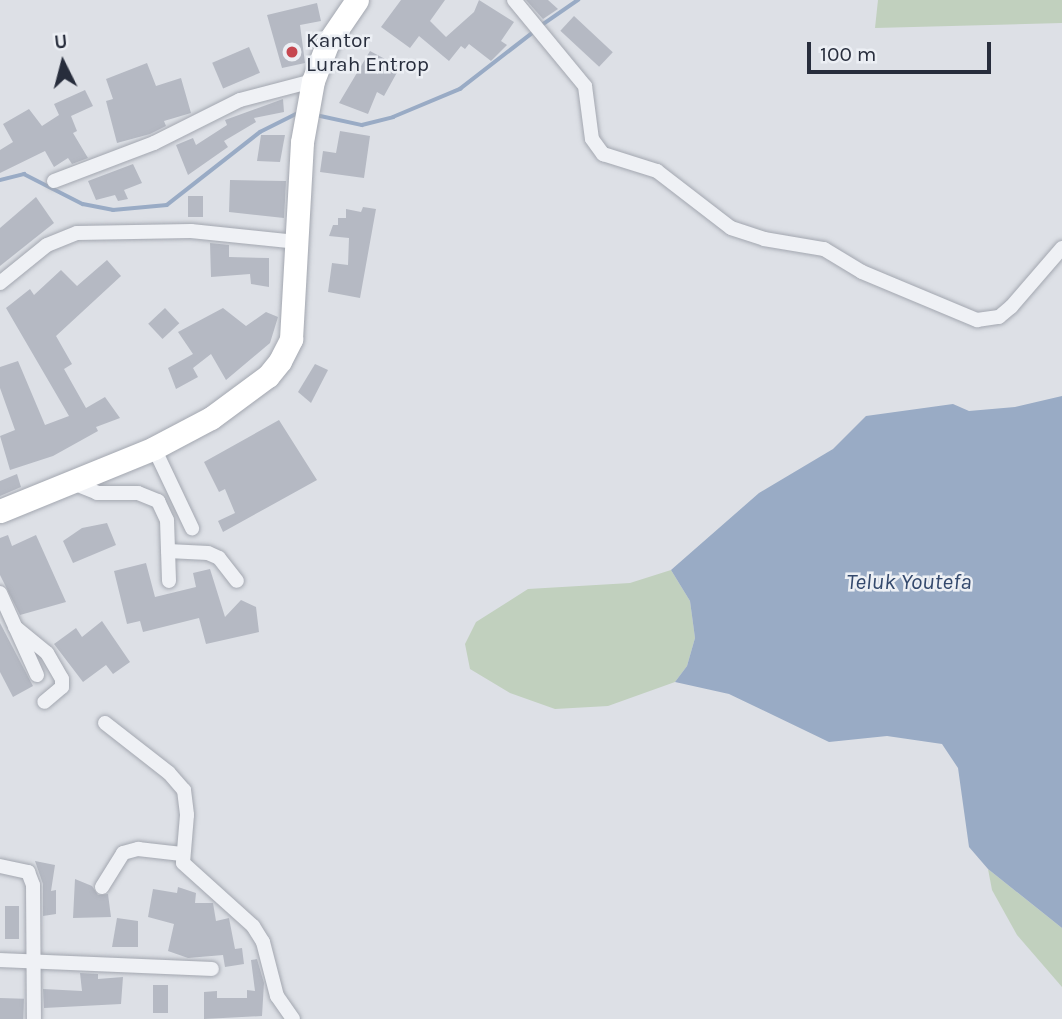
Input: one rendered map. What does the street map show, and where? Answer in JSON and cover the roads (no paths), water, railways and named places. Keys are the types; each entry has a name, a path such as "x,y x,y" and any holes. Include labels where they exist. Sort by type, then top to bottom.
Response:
{"highway":[{"path":"0,511 154,448 246,394 281,360 291,339 302,142 308,104 313,81 327,44 357,0"}],"street":[{"path":"514,0 585,86 592,139 603,154 657,171 710,216 739,232 818,246 916,297 977,320 999,317 1011,307 1062,247"},
{"path":"54,181 142,148 240,100 313,81"},
{"path":"0,282 47,244 77,233 191,231 298,242"},
{"path":"154,448 192,528"},
{"path":"68,481 97,493 138,493 158,501 165,509 169,581"},
{"path":"168,551 208,553 219,558 237,581"},
{"path":"0,593 37,675"},
{"path":"15,627 47,653 62,679 62,687 44,702"},
{"path":"105,723 169,773 184,790 187,815 182,854 190,871 253,926 263,942 276,996 293,1019"},
{"path":"102,887 123,853 138,849 182,854"},
{"path":"0,866 28,872 32,878 34,1019"},
{"path":"0,960 212,969"}],"water":[{"name":"Teluk Youtefa","path":"1062,396 1062,928 988,869 969,847 958,768 942,744 887,736 829,742 729,694 675,682 687,666 695,638 690,601 671,570 759,493 833,449 866,416 953,404 969,411 1015,407"}],"waterway":[{"path":"542,25 578,0"},
{"path":"316,115 362,125 393,117 460,89 536,30"},
{"path":"0,180 24,174 83,204 113,210 167,205 260,132 298,113"}],"place":[{"name":"Kantor Lurah Entrop","path":"292,52"}]}
